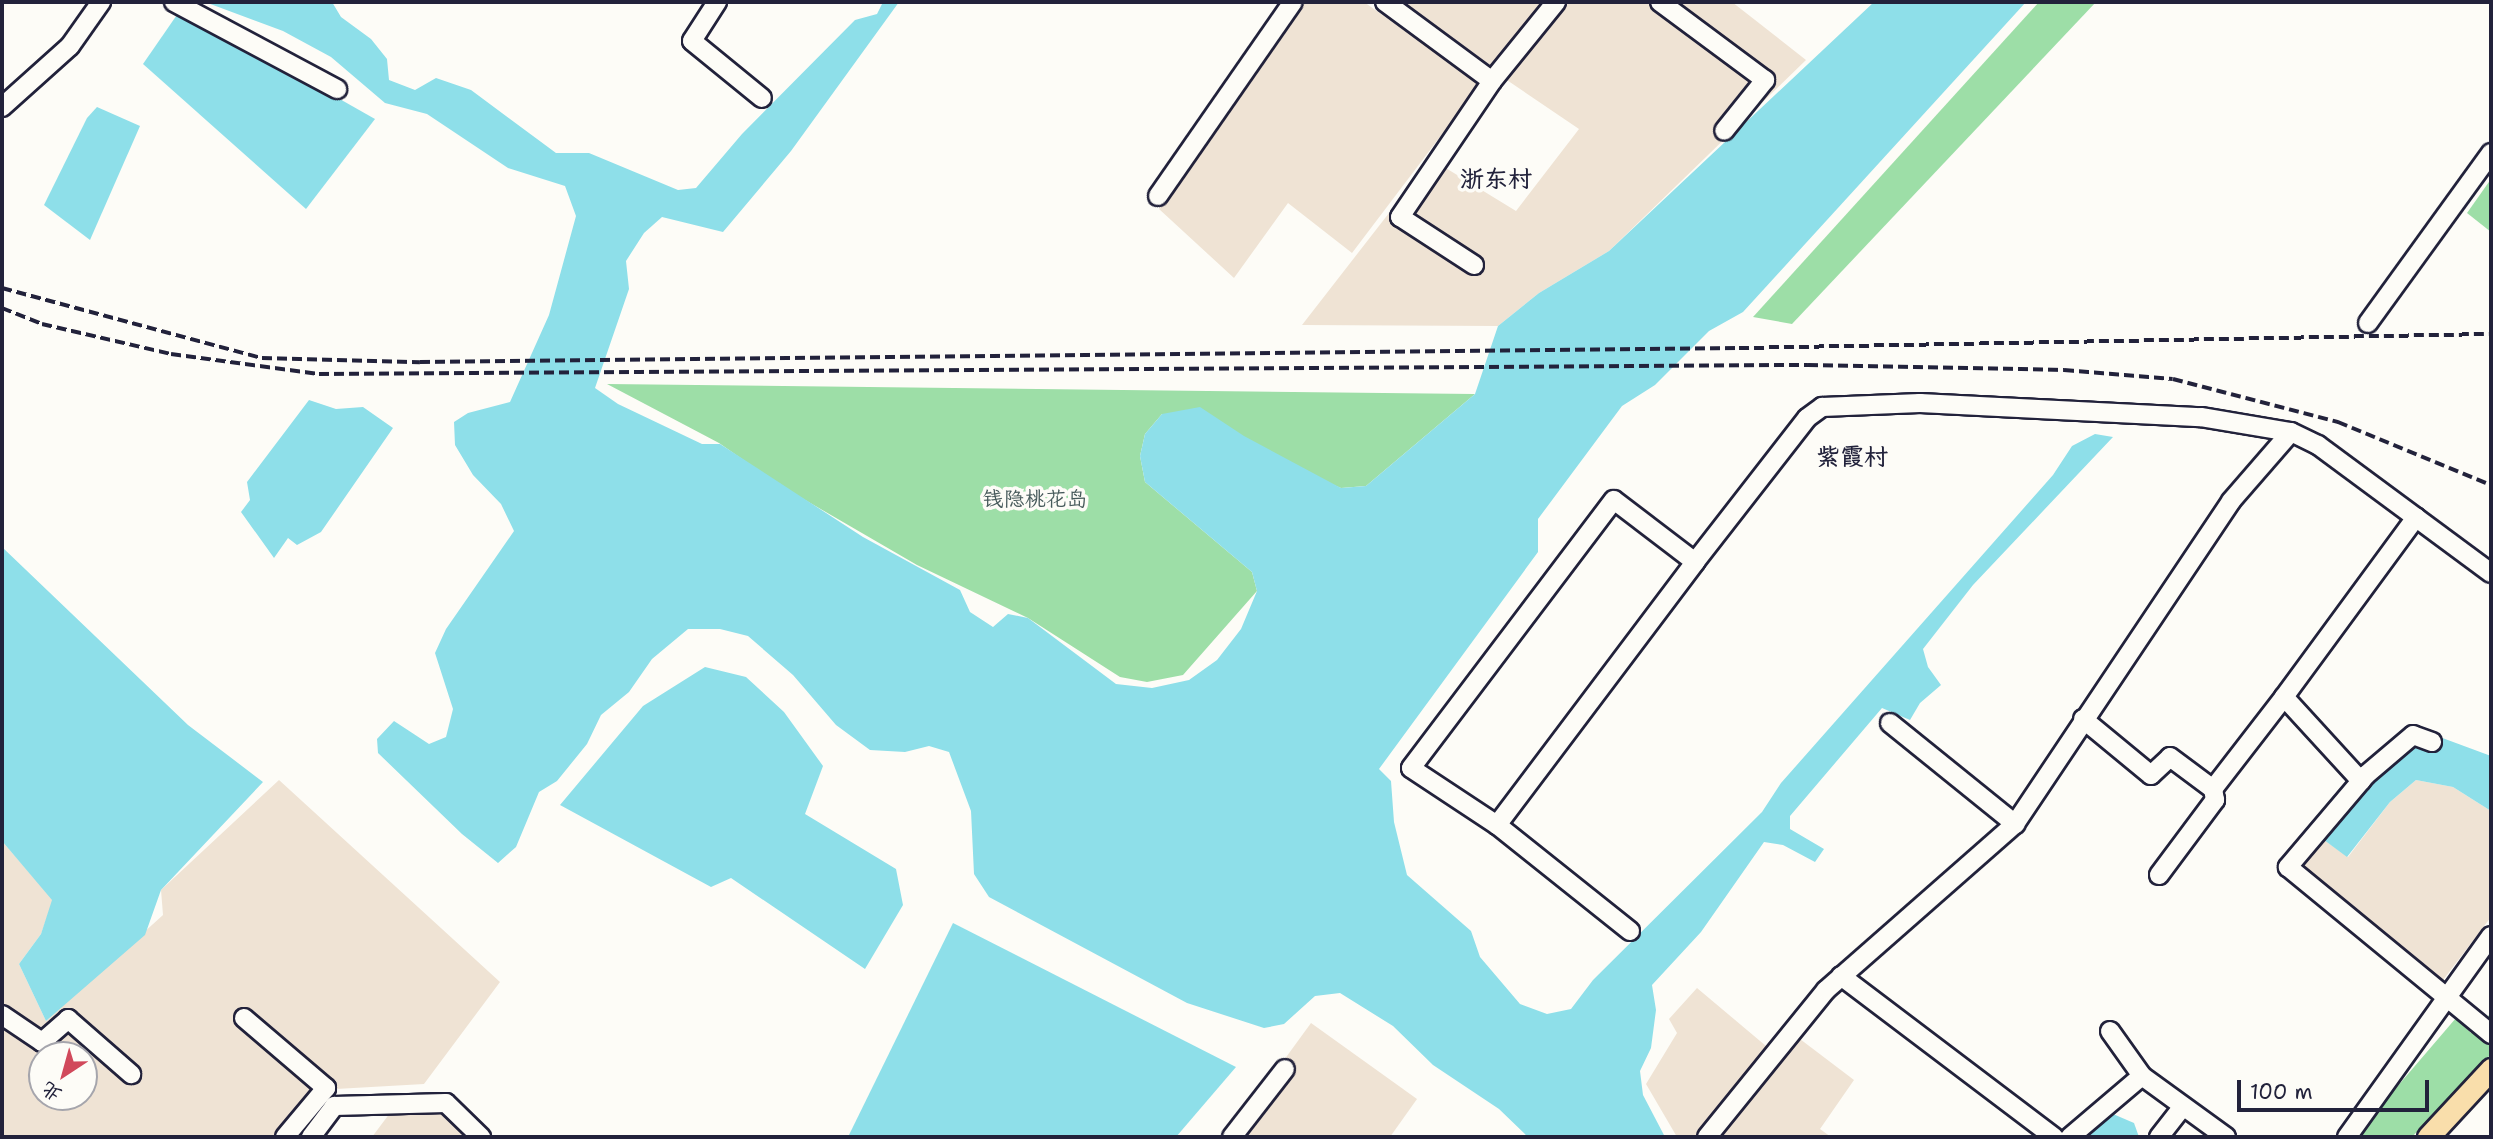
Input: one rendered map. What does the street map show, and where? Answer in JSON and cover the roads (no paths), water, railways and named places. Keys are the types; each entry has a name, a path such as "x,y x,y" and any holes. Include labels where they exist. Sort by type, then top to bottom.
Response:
{"main road":[{"path":"2428,1137 2491,1069"},
{"path":"2441,1137 2491,1084"}],"street":[{"path":"2,107 70,46 101,2"},
{"path":"174,2 337,89"},
{"path":"717,2 692,41 762,98"},
{"path":"1158,196 1293,2"},
{"path":"1385,2 1492,81"},
{"path":"1474,265 1400,217 1492,81 1556,2"},
{"path":"1660,2 1765,80 1724,131"},
{"path":"2368,323 2491,153"},
{"path":"1497,825 1695,562 1807,418 1822,407 1920,403 2202,417 2291,432 2318,445 2491,573"},
{"path":"1707,1137 1841,976 2015,824 2231,501 2291,432"},
{"path":"1630,931 1497,825 1411,768 1614,500 1695,562"},
{"path":"2213,789 2416,517"},
{"path":"2284,697 2361,781"},
{"path":"2083,719 2151,775 2169,757 2213,789 2216,800 2159,874"},
{"path":"1890,723 2015,824"},
{"path":"2432,742 2413,735 2361,781 2288,867 2491,1034"},
{"path":"2347,1137 2491,936"},
{"path":"1841,976 2054,1137"},
{"path":"2,1015 42,1042 68,1019 131,1074"},
{"path":"244,1018 326,1087 285,1137"},
{"path":"2110,1031 2142,1076 2226,1137"},
{"path":"1232,1137 1286,1069"},
{"path":"2070,1137 2142,1076"},
{"path":"311,1137 334,1106 446,1103 481,1137"},
{"path":"2159,1137 2183,1106"}],"water":[{"path":"205,2 332,2 341,17 371,39 387,59 389,80 415,90 436,78 471,90 556,153 589,153 678,190 696,188 742,134 855,20 877,14 883,2 899,2 791,151 723,232 662,217 644,233 626,261 629,289 595,388 618,404 702,444 720,444 863,537 960,590 970,612 993,627 1008,614 1028,618 1116,684 1152,688 1189,680 1217,660 1241,629 1257,591 1252,572 1145,482 1140,456 1145,434 1162,414 1200,407 1244,436 1341,488 1366,486 1475,394 1498,326 1539,293 1609,251 1874,2 2026,2 1743,312 1709,331 1655,385 1622,406 1538,519 1538,552 1379,769 1391,781 1394,822 1407,875 1471,931 1480,957 1520,1004 1547,1014 1571,1009 1593,980 1762,812 1781,783 2053,475 2072,446 2095,434 2113,437 1973,585 1923,649 1928,667 1941,685 1920,703 1910,720 1882,708 1790,816 1790,829 1824,849 1815,862 1783,845 1764,842 1701,932 1652,985 1656,1010 1651,1048 1640,1071 1643,1095 1665,1137 1528,1137 1499,1109 1433,1065 1393,1026 1340,993 1315,996 1284,1024 1264,1028 1187,1003 989,897 974,874 971,811 949,752 929,746 905,752 870,750 836,725 793,675 748,636 720,629 688,629 652,659 629,692 601,715 587,744 557,781 539,792 516,847 498,863 462,834 378,753 377,739 394,721 429,744 446,737 453,709 435,653 446,629 514,531 501,504 473,475 455,445 454,422 468,413 510,402 549,315 576,216 565,186 508,168 427,114 385,103 331,57 283,31"},
{"path":"181,9 375,119 306,209 143,64"},
{"path":"97,107 140,126 90,240 44,205 87,118"},
{"path":"309,400 336,409 363,407 393,428 321,532 297,545 288,538 274,558 241,512 250,500 247,482"},
{"path":"2,547 188,725 263,782 161,890 145,935 46,1021 19,964 41,934 52,900 2,841"},
{"path":"705,667 746,677 784,712 823,766 805,814 896,869 903,905 865,969 731,878 711,887 560,805 643,706"},
{"path":"2410,726 2491,756 2491,811 2453,787 2416,780 2390,802 2347,857 2316,834 2347,779"},
{"path":"953,923 1236,1067 1176,1137 848,1137"},
{"path":"2113,1114 2134,1123 2139,1137 2083,1137"}],"railway":[{"path":"2,288 262,358 420,362 1739,348 2491,334"},
{"path":"2,308 42,324 171,354 319,374 1808,365 2064,370 2173,379 2338,422 2491,485"}],"district":[{"name":"浙东村","path":"1496,180"},
{"name":"紫霞村","path":"1852,458"}],"park label":[{"name":"钱隐桃花岛","path":"1035,499"}]}
